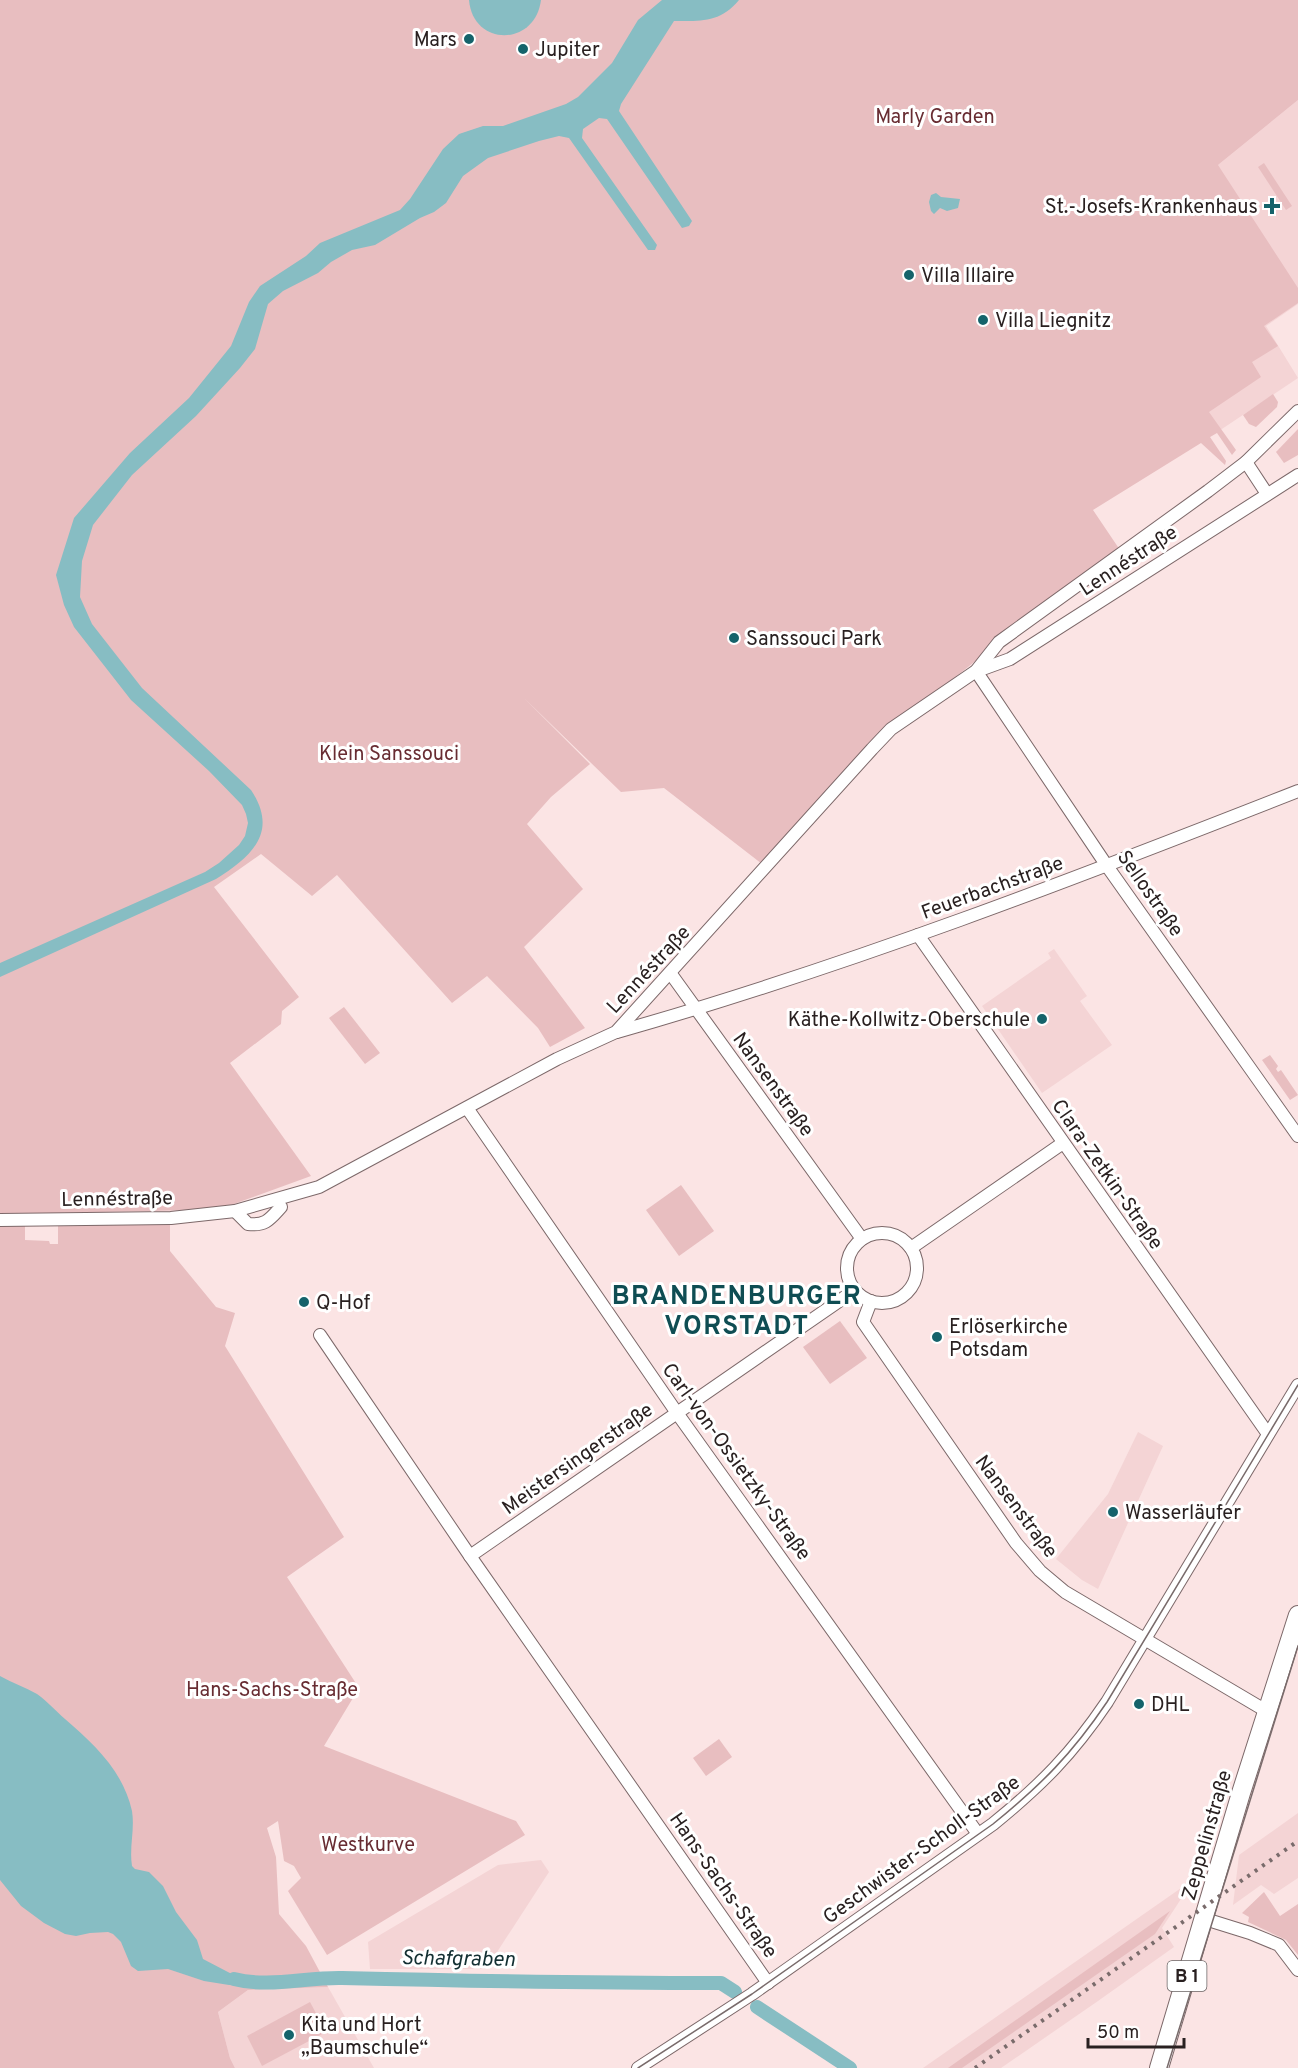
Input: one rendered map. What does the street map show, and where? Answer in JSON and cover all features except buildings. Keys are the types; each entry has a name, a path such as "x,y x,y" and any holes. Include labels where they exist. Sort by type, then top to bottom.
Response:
{"main road":[{"name":"Zeppelinstraße","path":"1159,2068 1222,1856 1298,1615"}],"street":[{"name":"Lennéstraße","path":"975,671 999,642 1209,491 1246,462 1298,411"},
{"path":"1246,462 1267,494"},
{"name":"Lennéstraße","path":"0,1220 171,1218 235,1211 281,1202 320,1187 557,1059 616,1032 891,729 975,671 1010,659 1298,475"},
{"name":"Sellostraße","path":"975,671 1107,866 1298,1136"},
{"name":"Feuerbachstraße","path":"616,1032 696,1010 918,935 1107,866 1298,790"},
{"name":"Clara-Zetkin-Straße","path":"918,935 1268,1434"},
{"path":"671,974 696,1010"},
{"name":"Nansenstraße","path":"696,1010 862,1239"},
{"name":"Carl-von-Ossietzky-Straße","path":"467,1108 677,1413 978,1834"},
{"path":"911,1248 1063,1143"},
{"name":"Lennéstraße","path":"235,1211 248,1224 260,1225 271,1218 281,1202"},
{"path":"281,1202 285,1219"},
{"path":"872,1234 894,1235 911,1248 917,1268 915,1279 902,1296 892,1301 871,1301 855,1290 849,1280 847,1269 854,1247 862,1239 872,1234"},
{"name":"Meistersingerstraße","path":"470,1556 855,1290"},
{"name":"Nansenstraße","path":"871,1301 864,1322 1016,1543 1040,1571 1065,1592 1268,1712"},
{"name":"Hans-Sachs-Straße","path":"320,1335 470,1556 768,1983"},
{"name":"Geschwister-Scholl-Straße","path":"638,2068 753,1994 978,1834 1027,1796 1070,1754 1101,1712 1298,1385"},
{"path":"1205,1919 1279,1945 1298,1970"}],"shaded area":[{"path":"1298,100 1298,304 1266,326 1298,378 1201,443 1218,165"},
{"name":"Käthe-Kollwitz-Oberschule","path":"1054,949 1087,996 1080,1001 1112,1045 1042,1093 982,1006 1051,958 1048,953"},
{"name":"Wasserläufer","path":"1138,1432 1163,1446 1098,1589 1082,1580 1056,1559 1108,1494"},
{"path":"1298,1813 1298,1878 1274,1894 1261,1885 1233,1905 1239,1855"},
{"path":"541,1860 549,1872 486,1969 370,1969 368,1942 498,1865"},
{"path":"1194,1879 1162,1928 1174,1947 1098,2001 1001,2068 923,2068"},
{"name":"Kita und Hort „Baumschule“","path":"328,1987 374,2068 235,2068 230,2058 218,2012 248,1990"}],"green space":[{"name":"Sanssouci Park","path":"0,0 1298,0 1298,100 1218,165 1298,288 1298,303 1264,326 1278,346 1252,362 1261,377 1209,412 1236,450 1232,455 1217,433 1210,437 1226,461 1225,465 1201,443 1093,510 1122,553 999,642 891,729 766,867 664,788 621,792 524,698 590,764 551,797 527,824 583,889 524,947 585,1028 550,1047 538,1028 487,976 452,1003 337,875 312,896 261,854 214,887 299,997 282,1011 281,1024 230,1063 311,1176 231,1205 198,1210 4,1214 6,1226 25,1225 25,1240 49,1241 50,1244 58,1244 58,1225 170,1224 170,1251 216,1307 235,1313 225,1346 344,1537 287,1577 359,1688 324,1746 516,1821 525,1835 327,1955 288,1891 301,1878 294,1866 284,1861 278,1821 267,1828 276,1857 279,1914 306,1946 328,1987 248,1990 218,2012 230,2058 235,2068 0,2068"},
{"path":"1264,163 1292,206 1286,210 1258,167"},
{"path":"1273,394 1278,402 1277,407 1256,427 1249,424 1243,415"},
{"path":"1298,429 1298,455 1284,463 1276,452"},
{"path":"344,1007 380,1053 365,1064 329,1018"},
{"path":"1270,1055 1278,1066 1276,1069 1278,1072 1281,1070 1298,1095 1290,1100 1262,1060"},
{"path":"681,1185 714,1231 679,1256 646,1210"},
{"path":"840,1321 867,1358 830,1384 803,1347"},
{"path":"719,1739 732,1757 706,1776 693,1758"},
{"path":"1264,1892 1280,1916 1298,1904 1298,1955 1286,1940 1248,1922 1249,1917 1242,1913"},
{"path":"1170,1911 1155,1934 962,2068 948,2068"},
{"path":"310,2002 326,2032 262,2066 247,2036"}],"water":[{"path":"469,0 541,0 536,15 528,26 517,33 504,35 492,33 481,26 473,15"},
{"path":"662,0 739,0 732,8 717,17 674,21 621,104 619,111 692,221 689,226 682,228 607,119 599,118 583,129 582,138 657,245 655,250 648,250 569,138 559,136 488,158 463,176 446,203 434,212 375,245 352,250 331,262 318,273 283,291 268,304 255,349 240,368 196,416 132,475 93,525 82,561 80,597 92,624 142,688 251,790 259,805 262,831 258,842 250,852 216,879 0,977 0,963 205,872 239,845 245,836 248,823 242,805 209,771 131,700 74,627 64,605 56,575 74,518 130,453 189,398 231,346 249,302 260,286 306,256 320,243 400,210 410,199 443,149 459,134 483,126 503,126 566,104 578,97 612,63 638,20"},
{"path":"936,193 941,197 960,199 958,208 947,211 940,208 934,214 929,202 931,195"},
{"path":"0,1676 41,1697 97,1749 115,1771 132,1811 132,1866 135,1869 149,1872 163,1886 176,1912 197,1940 203,1959 249,1983 229,1985 204,1981 168,1969 138,1971 131,1966 121,1942 113,1934 108,1932 76,1936 65,1934 44,1923 21,1906 0,1880"}],"waterway":[{"name":"Schafgraben","path":"234,1979 260,1982 342,1978 721,1983 735,1992"},
{"name":"Schafgraben","path":"757,2007 850,2068"}],"tram line":[{"path":"638,2068 752,1994 993,1824 1055,1768 1081,1738 1107,1702 1298,1385"},
{"path":"1167,2068 1298,1646"}],"railway":[{"path":"975,2068 1298,1841"}],"place":[{"name":"Mars","path":"469,39"},
{"name":"Jupiter","path":"523,49"},
{"name":"St.-Josefs-Krankenhaus","path":"1272,206"},
{"name":"Villa Illaire","path":"909,275"},
{"name":"Villa Liegnitz","path":"983,320"},
{"name":"Sanssouci Park","path":"734,638"},
{"name":"Käthe-Kollwitz-Oberschule","path":"1042,1019"},
{"name":"Q-Hof","path":"304,1302"},
{"name":"Erlöserkirche Potsdam","path":"937,1337"},
{"name":"Wasserläufer","path":"1113,1512"},
{"name":"DHL","path":"1139,1704"},
{"name":"Kita und Hort „Baumschule“","path":"289,2035"}],"district":[{"name":"BRANDENBURGER VORSTADT","path":"737,1310"}],"park label":[{"name":"Marly Garden","path":"935,116"},
{"name":"Klein Sanssouci","path":"389,753"},
{"name":"Westkurve","path":"368,1844"}]}
